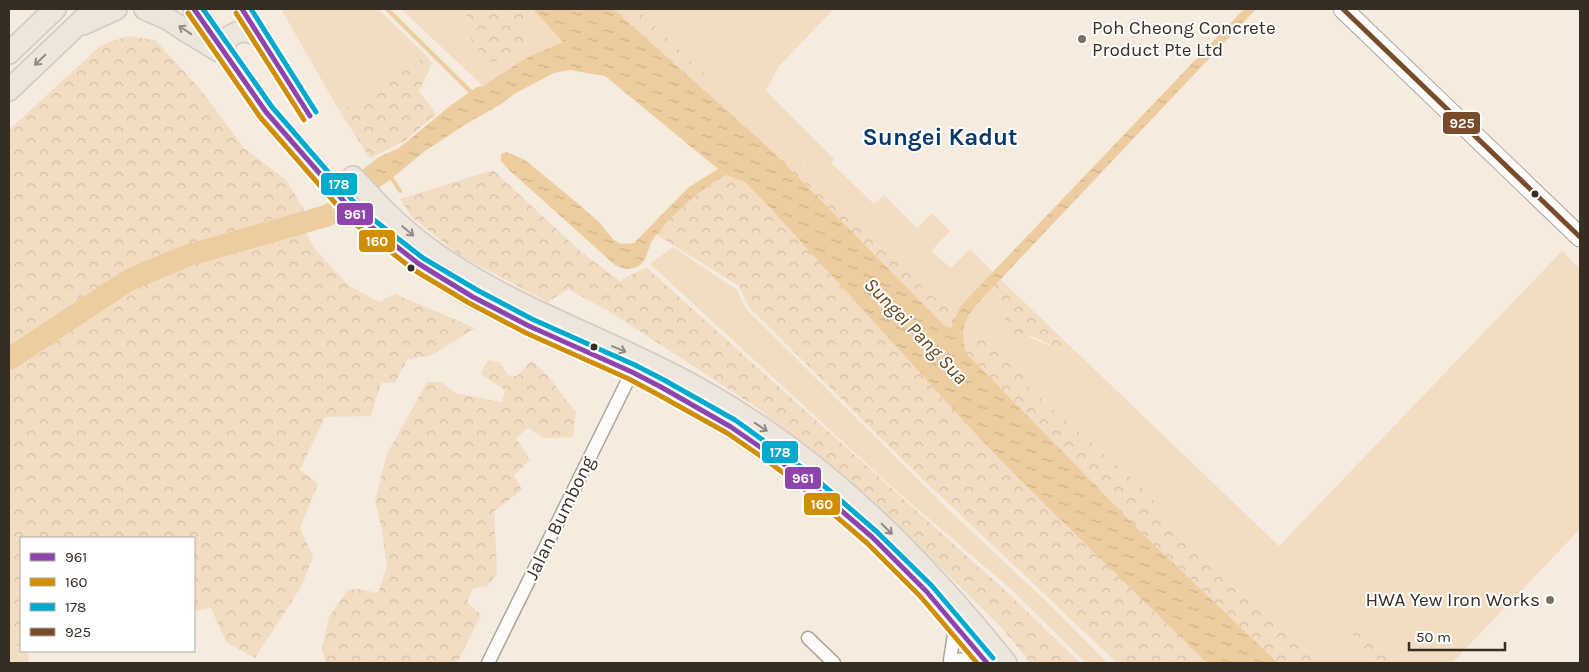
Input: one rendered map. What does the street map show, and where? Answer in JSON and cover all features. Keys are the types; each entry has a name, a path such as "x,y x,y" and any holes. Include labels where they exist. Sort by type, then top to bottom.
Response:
{"main road":[{"path":"9,53 55,9"},
{"path":"9,90 94,9"},
{"path":"71,30 116,9"},
{"path":"145,9 168,19 226,57"},
{"path":"194,9 266,112 355,214 419,264 473,297 529,326 632,372 695,405 731,427 802,477 872,536 926,591 986,663"},
{"path":"226,57 224,49 226,39 240,31 248,30 259,34"},
{"path":"353,177 393,219 426,246 480,281 510,299 639,357 702,390 739,412 810,463 853,498 912,554 1006,663"}],"street":[{"path":"1343,9 1580,237"},
{"name":"Jalan Bumbong","path":"488,663 632,372"},
{"path":"951,619 954,635 948,661 974,659 986,663"},
{"path":"808,638 834,663"}],"green space":[{"path":"281,9 378,9 427,56 340,112"},
{"path":"401,9 467,9 467,27 524,46 526,23 534,9 563,42 526,58 483,86"},
{"path":"467,9 533,9 526,23 524,46 505,61 492,62 475,49 467,27"},
{"path":"613,9 637,9 684,56 703,70 706,84 718,91 763,130 766,138 764,144"},
{"path":"637,9 834,9 779,66 766,91 834,159 831,163 874,204 884,195 917,228 932,213 950,231 931,251 951,268 970,249 993,272 960,307 956,317 950,308 925,291 918,278 889,249 879,248 832,197 807,175 804,164 783,150 776,155 764,144 763,130 718,91 706,84 703,70 684,56"},
{"path":"127,36 155,40 201,90 245,149 286,180 306,213 307,235 315,249 348,285 379,302 395,294 475,328 432,355 407,360 395,383 381,383 371,416 325,417 300,470 318,484 300,528 313,557 301,587 255,658 226,642 211,608 195,611 195,537 20,537 20,648 14,643 9,645 9,130 100,46"},
{"path":"427,56 432,64 419,91 436,114 403,142 370,158 340,112"},
{"path":"783,150 799,159 807,175 871,229 874,243 879,248 889,249 918,278 925,291 950,308 956,317 951,328 943,324 776,156"},
{"path":"493,170 581,252 620,281 646,267 1009,594 1080,663 1030,663 1002,628 867,495 756,407 610,312 568,289 548,302 462,257 412,217 400,199"},
{"path":"726,175 745,182 982,441 1207,663 1117,663 909,466 749,307 739,286 657,235 688,201"},
{"path":"673,247 737,290 746,309 951,512 1046,601 1108,663 1086,663 1012,590 892,487 650,264"},
{"path":"1562,251 1580,269 1580,529 1452,663 1401,663 1358,622 1370,658 1378,663 1319,663 1318,659 1227,582 1203,555 1165,525 1151,495 1028,387 1022,367 992,338 979,333 963,343 962,334 967,318 994,285 1026,334 1047,345 1070,346 1279,546"},
{"path":"1000,279 1070,346 1058,347 1033,337 1014,335 1000,310 1001,297 994,285"},
{"path":"979,333 992,338 1022,367 1028,387 1151,495 1165,525 1203,555 1227,582 1318,659 1319,663 1278,663 1146,537 965,353 963,343"},
{"path":"488,360 499,362 508,375 517,376 531,361 544,372 576,411 573,437 544,438 528,428 516,438 530,460 514,475 522,490 494,511 497,573 488,586 473,588 467,602 481,615 459,659 456,663 326,663 322,649 329,617 348,590 360,589 378,593 387,566 375,500 387,454 427,382 441,382 455,393 502,402 505,390 481,374"},
{"path":"1358,622 1401,663 1371,659 1362,650 1353,634"},
{"path":"14,643 20,648 20,652 29,654 28,663 9,663 9,645"}],"water":[{"name":"Sungei Pang Sua","path":"533,9 613,9 771,150 943,324 951,328 960,307 970,296 1244,9 1256,9 978,303 966,321 963,338 966,353 1146,537 1278,663 1207,663 982,441 745,182 726,175 716,181 687,203 670,219 654,238 645,259 640,265 627,269 615,265 501,161 501,154 506,152 525,160 599,222 613,239 621,244 634,243 689,187 718,169 605,76 570,70 554,73 514,94 503,103 466,124 425,151 377,189 362,170 379,157 399,148 450,106 477,87 483,86 526,58 563,42"}],"waterway":[{"path":"387,9 474,95"},
{"path":"389,174 400,191"},
{"path":"9,359 129,280 186,256 326,216 334,212"}],"transit line":[{"name":"961","path":"194,9 266,112 355,214 419,264 473,297 529,326 661,387 731,427 763,449 802,477 872,537 926,591 987,663"},
{"name":"178","path":"203,9 272,107 360,209 423,258 477,290 532,319 664,380 735,420 807,471 877,532 932,586 993,658"},
{"name":"961","path":"242,9 310,116"},
{"name":"178","path":"251,9 316,112"},
{"name":"925","path":"1343,9 1580,237"},
{"name":"160","path":"188,13 260,117 350,220 414,270 469,303 526,333 629,379 727,433 759,455 797,483 867,543 920,596 977,663"},
{"name":"160","path":"236,13 304,120"}],"place":[{"name":"Poh Cheong Concrete Product Pte Ltd","path":"1082,39"},
{"name":"HWA Yew Iron Works","path":"1550,600"}],"district":[{"name":"Sungei Kadut","path":"940,137"}]}
